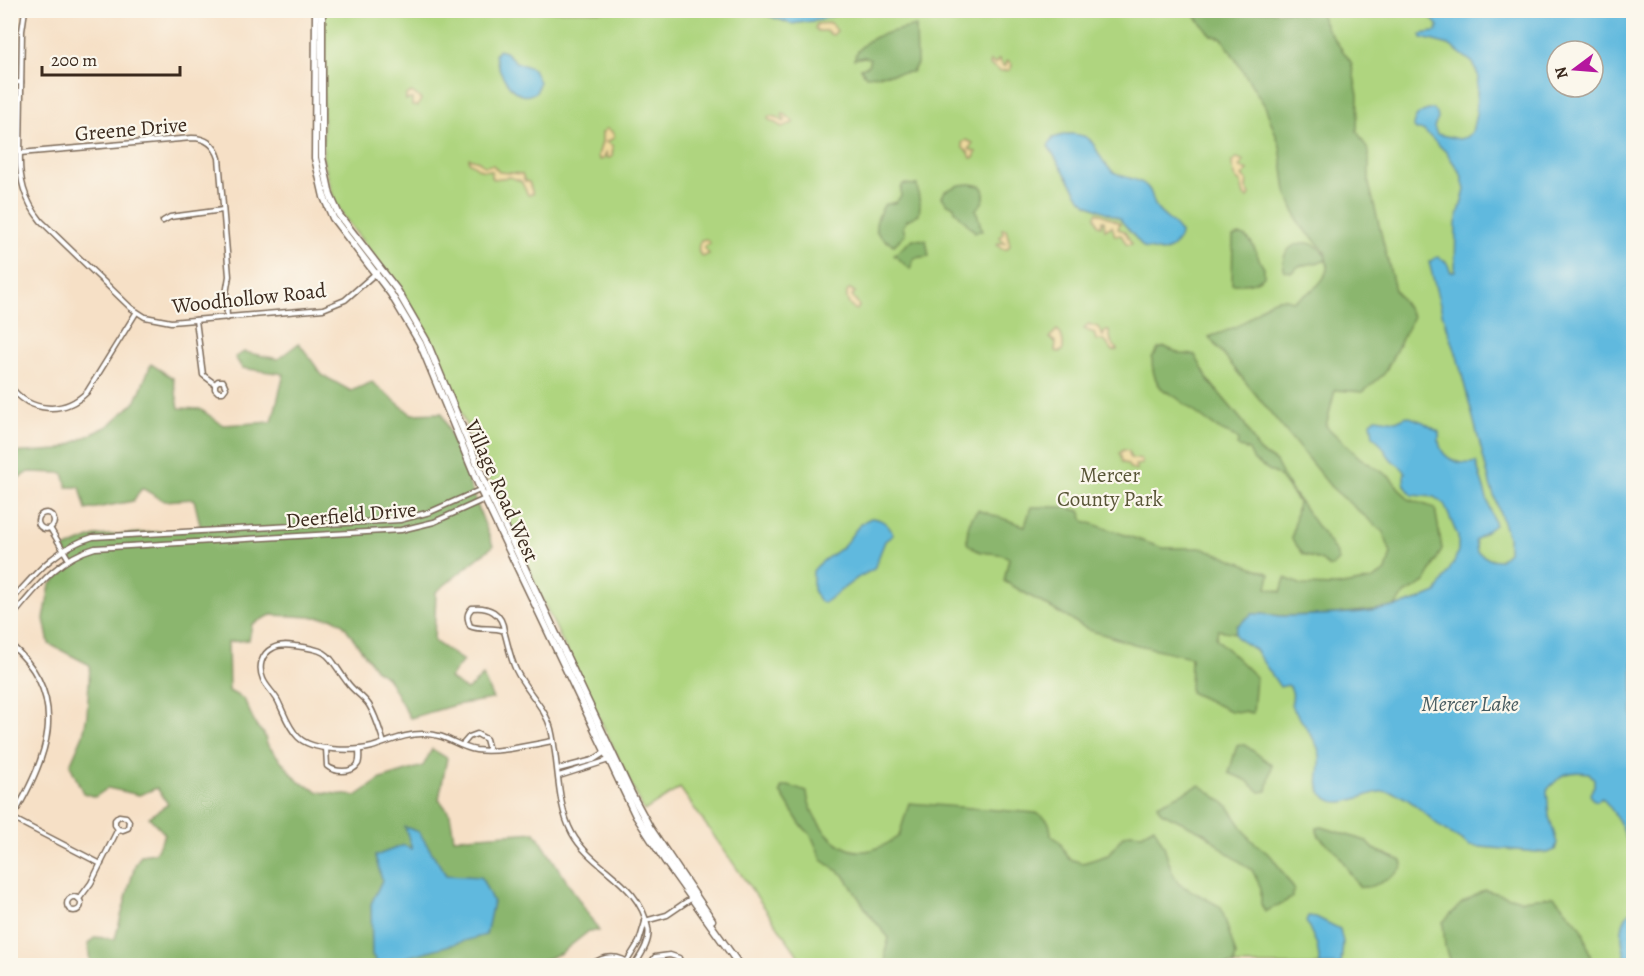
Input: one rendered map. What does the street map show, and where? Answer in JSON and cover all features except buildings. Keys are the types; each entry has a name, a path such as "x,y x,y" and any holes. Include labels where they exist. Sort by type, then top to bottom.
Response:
{"main road":[{"name":"Village Road West","path":"315,10 314,142 318,177 324,197 333,218 405,303 426,340 488,490 608,751"},
{"name":"Village Road West","path":"322,10 321,142 325,176 339,215 420,343 480,489 612,759 650,828 740,964"}],"street":[{"name":"Woodhollow Road","path":"25,10 20,153 21,180 27,199 36,214 136,313 162,322 323,309 345,300 377,272"},
{"path":"10,83 21,82"},
{"name":"Greene Drive","path":"20,153 192,138 203,139 212,145 219,158 229,276 226,294 227,318"},
{"path":"163,221 170,217 223,210"},
{"path":"10,386 26,402 41,408 55,408 76,401 87,392 136,313"},
{"path":"196,320 203,375 215,384"},
{"path":"480,489 488,490 485,499"},
{"name":"Deerfield Drive","path":"10,602 44,563 63,549 82,540 103,535 400,520 430,512 480,489"},
{"name":"Deerfield Drive","path":"10,619 46,577 68,558 84,551 105,546 401,530 435,522 485,499"},
{"path":"43,514 49,514 53,518 54,524 50,528 45,529 39,525 39,518 43,514"},
{"path":"50,528 68,558"},
{"path":"504,631 497,628 470,626 467,619 468,613 472,608 487,608 501,618 516,670 548,720 571,831 584,849 626,886 634,896 649,928 644,950 634,966 628,961 613,957 589,966"},
{"path":"10,644 28,661 39,678 47,701 49,723 42,760 11,820 101,864"},
{"path":"384,743 369,705 348,684 331,657 317,648 283,645 266,652 261,663 265,684 275,696 288,724 298,737 311,745 359,749 384,743 409,735 433,734 447,737 476,750 553,741"},
{"path":"462,745 469,737 477,734 486,739 489,750"},
{"path":"326,748 327,766 330,769 344,771 350,771 357,765 359,749"},
{"path":"558,769 585,762 608,751"},
{"path":"559,776 612,759"},
{"path":"79,898 88,888 118,829"},
{"path":"645,921 667,915 694,897"},
{"path":"624,966 639,942 645,921"},
{"path":"649,966 655,957 670,955 679,958 681,966"}],"green space":[{"name":"Mercer County Park","path":"324,11 1633,11 1633,965 805,965 680,788 644,811 539,593 425,331 405,297 344,217 334,200 323,159"},
{"path":"1191,11 1319,11 1327,29 1351,62 1358,95 1357,131 1369,152 1369,184 1395,290 1413,317 1384,374 1363,392 1335,390 1326,426 1360,458 1390,477 1408,499 1435,508 1442,549 1425,582 1405,594 1393,608 1327,615 1260,614 1237,626 1235,633 1218,630 1216,638 1256,677 1253,713 1230,711 1190,692 1191,657 1134,644 1089,630 1004,581 1009,558 1004,555 984,553 967,543 969,525 978,510 1025,526 1031,507 1064,507 1080,511 1084,521 1163,548 1203,548 1270,574 1267,588 1281,592 1285,578 1302,585 1336,586 1372,580 1386,571 1391,553 1383,532 1331,487 1209,337 1240,324 1272,301 1285,299 1293,301 1306,294 1323,279 1327,266 1326,258 1325,261 1299,266 1292,272 1285,271 1283,262 1286,254 1297,244 1313,244 1326,257 1325,251 1300,225 1286,191 1280,146 1265,106 1222,38 1211,35"},
{"path":"916,26 917,64 912,72 866,76 860,68 868,66 870,58 854,59 864,44 880,35"},
{"path":"903,184 917,185 919,214 907,220 903,227 905,234 894,245 880,236 876,223 884,205 896,202 901,196"},
{"path":"959,185 981,186 984,193 983,201 976,209 982,231 975,232 955,211 954,206 947,204 942,197 945,191"},
{"path":"1238,235 1248,238 1264,268 1264,276 1245,284 1232,284 1233,237"},
{"path":"913,239 926,240 929,256 914,258 910,269 894,255"},
{"path":"299,343 322,375 351,391 372,382 411,414 442,413 493,546 436,592 434,641 463,661 449,678 467,690 483,676 493,699 455,705 410,718 387,677 376,670 343,624 333,618 271,615 252,624 249,640 228,642 229,691 244,699 256,726 264,734 267,744 299,782 319,792 356,796 381,779 423,766 432,749 447,758 439,799 450,814 454,838 535,832 599,931 589,931 561,953 532,965 93,965 90,962 88,944 95,937 115,939 135,865 141,855 155,853 165,834 149,817 168,804 157,788 139,795 108,788 95,797 83,793 70,765 83,735 87,715 90,665 49,644 44,619 50,585 72,565 64,549 95,536 201,529 194,499 164,501 142,488 133,501 86,510 80,487 67,487 63,473 29,472 11,482 11,453 59,450 108,426 136,401 151,364 173,378 179,408 200,409 223,425 272,422 284,374 242,368 235,357 244,352 278,359"},
{"path":"1165,347 1181,354 1195,355 1209,381 1244,423 1259,451 1276,462 1289,487 1336,552 1339,561 1330,567 1322,561 1303,554 1292,539 1298,502 1279,476 1254,461 1249,450 1237,446 1238,440 1234,436 1213,426 1175,396 1161,388 1154,376 1152,358 1158,349"},
{"path":"1237,745 1245,745 1272,765 1267,791 1260,792 1246,780 1229,773"},
{"path":"1200,785 1228,806 1250,839 1272,857 1294,889 1292,898 1265,912 1261,904 1261,888 1252,870 1226,852 1206,834 1161,812 1157,805"},
{"path":"789,786 807,792 813,813 826,832 834,841 854,850 874,849 899,836 909,803 1036,813 1048,821 1051,835 1059,841 1069,859 1083,863 1108,855 1122,837 1130,833 1142,834 1154,827 1179,884 1221,907 1236,955 1234,965 887,965 885,952 889,938 869,914 844,875 822,860 811,835 800,824 780,792 782,787"},
{"path":"1322,827 1366,841 1374,849 1402,861 1403,865 1385,881 1372,886 1360,887 1338,854 1324,842 1317,832 1317,828"},
{"path":"1485,890 1521,900 1554,896 1582,928 1593,965 1451,965 1445,947 1443,922 1462,903"}],"sand":[{"path":"831,23 837,31 833,35 815,28 817,24"},
{"path":"999,59 1003,66 1006,66 1007,61 1010,62 1012,65 1010,70 1000,71 990,65 990,61 995,64"},
{"path":"412,92 421,99 418,106 412,106 412,99 406,100 406,95"},
{"path":"784,114 793,123 782,127 768,119 769,116 777,117 784,122 782,115"},
{"path":"606,129 614,134 614,138 606,142 613,146 612,157 608,158 606,152 604,159 600,160 598,156 602,133"},
{"path":"966,140 973,143 969,149 976,152 974,158 971,158 963,148 962,143"},
{"path":"469,158 479,161 484,166 493,165 499,172 522,174 525,181 529,182 533,194 528,195 521,181 510,177 493,179 492,171 481,170 469,162"},
{"path":"1237,158 1244,161 1239,167 1248,171 1242,176 1247,181 1246,188 1250,195 1248,198 1244,196 1241,182 1236,179 1232,162"},
{"path":"1097,212 1120,223 1118,229 1124,231 1132,244 1127,245 1121,235 1115,236 1112,226 1105,230 1104,221 1101,226 1098,225 1095,216"},
{"path":"1002,229 1006,229 1010,245 1007,249 1002,249 997,245 1005,243 1000,237 1003,233"},
{"path":"706,239 710,243 704,247 709,254 703,257 699,247 701,240"},
{"path":"850,289 855,292 852,296 859,306 857,310 850,306 848,301 847,292"},
{"path":"1088,324 1098,327 1103,336 1105,331 1109,331 1111,341 1117,350 1112,351 1105,341 1096,340 1094,333 1084,329"},
{"path":"1057,330 1063,343 1063,349 1059,352 1055,351 1056,342 1049,338"},
{"path":"1123,450 1129,451 1130,458 1142,460 1142,464 1135,465 1137,470 1122,462 1120,453"}],"water":[{"path":"743,11 847,11 820,20 792,24 763,14 744,13"},
{"name":"Mercer Lake","path":"1425,11 1633,11 1633,868 1627,840 1614,813 1602,798 1597,801 1592,799 1590,794 1594,786 1594,779 1589,773 1565,774 1547,790 1549,816 1557,843 1555,850 1548,853 1469,846 1405,798 1390,792 1374,793 1348,801 1331,801 1324,796 1319,787 1319,750 1291,705 1293,697 1291,690 1288,685 1280,687 1255,650 1237,638 1235,633 1237,626 1252,614 1284,616 1362,612 1400,606 1436,593 1455,560 1458,537 1444,504 1434,497 1412,495 1404,482 1405,472 1373,436 1371,422 1376,418 1396,421 1407,416 1423,422 1439,432 1440,446 1445,455 1454,461 1476,462 1495,525 1475,540 1477,552 1489,559 1499,560 1508,552 1508,537 1491,487 1457,356 1442,313 1429,262 1438,256 1447,263 1451,272 1455,271 1456,223 1465,190 1461,174 1446,152 1423,130 1416,130 1413,126 1414,122 1420,114 1433,109 1438,119 1434,127 1437,134 1459,139 1467,137 1472,132 1476,114 1478,75 1473,63 1449,45 1422,38 1423,34 1437,31 1438,26"},
{"path":"498,50 505,52 516,62 533,69 539,82 537,91 529,95 522,95 509,86 497,62 495,55"},
{"path":"1067,134 1078,135 1090,140 1110,169 1147,187 1157,209 1180,232 1175,245 1162,252 1144,248 1119,218 1087,204 1079,196 1048,146 1053,138"},
{"path":"871,518 885,523 893,535 885,541 874,569 825,602 820,602 813,590 813,571 843,546 862,523"},
{"path":"405,827 419,832 446,875 481,877 493,902 486,935 379,965 372,955 371,904 382,880 375,856 404,845 412,849"},
{"path":"1633,909 1633,965 1628,965 1622,943 1622,928 1628,914"},
{"path":"1308,916 1316,917 1340,929 1343,942 1341,965 1320,965 1317,945 1306,921"}]}
